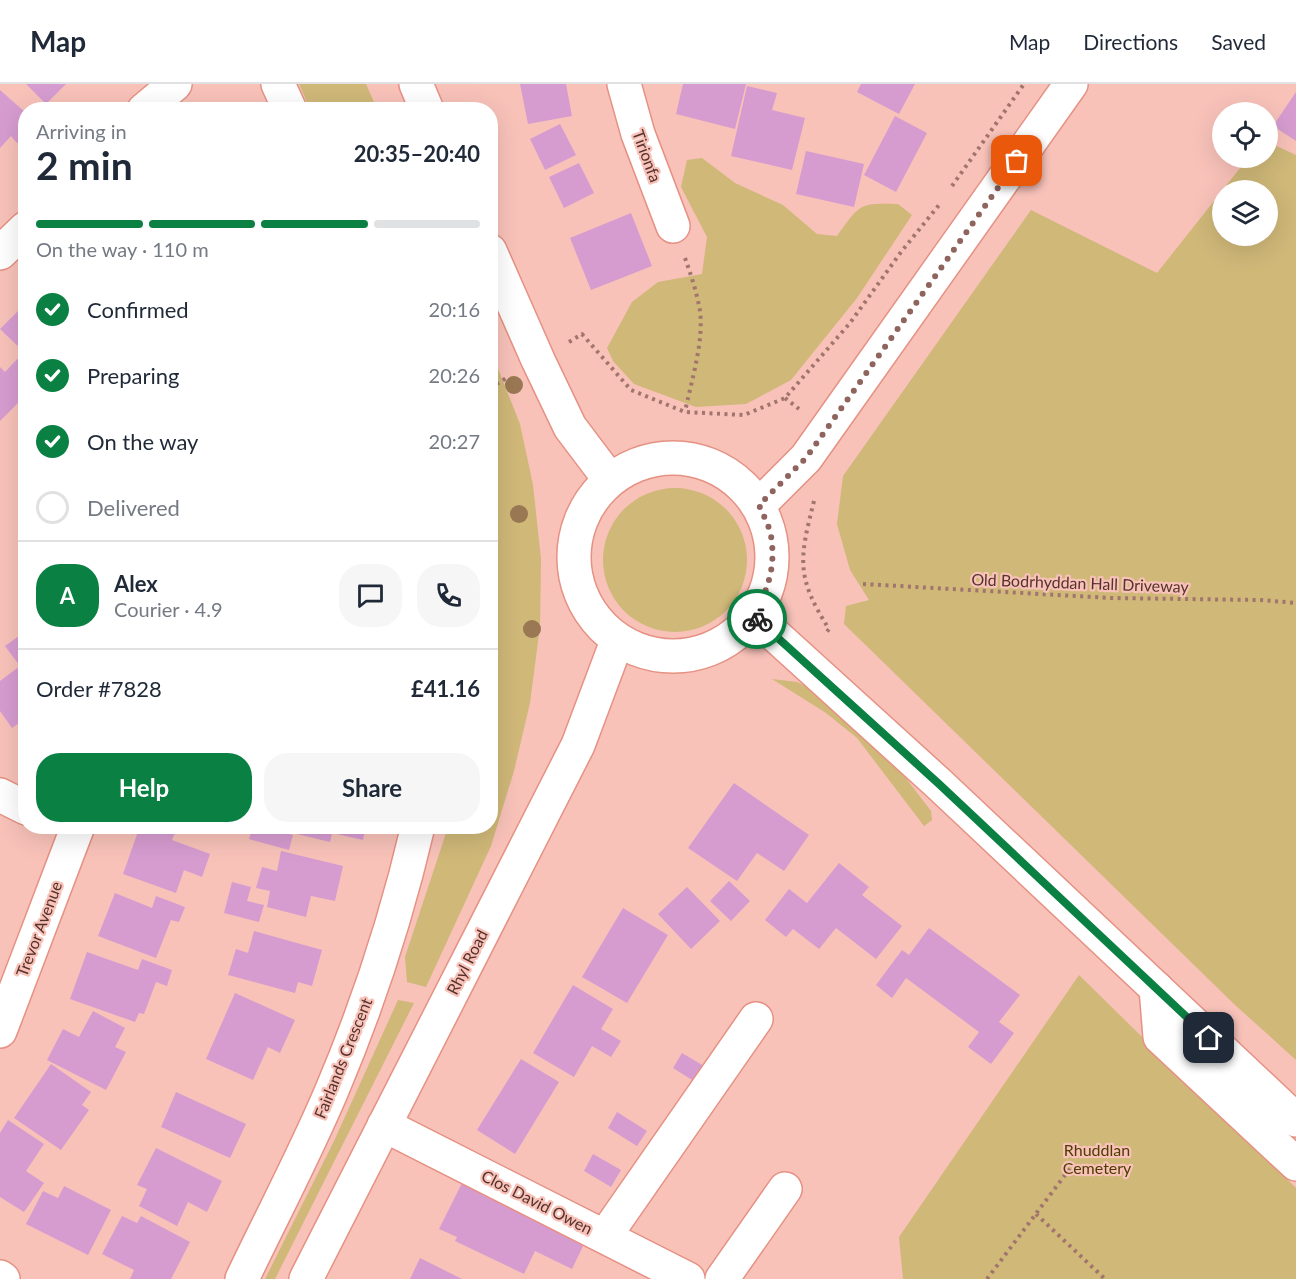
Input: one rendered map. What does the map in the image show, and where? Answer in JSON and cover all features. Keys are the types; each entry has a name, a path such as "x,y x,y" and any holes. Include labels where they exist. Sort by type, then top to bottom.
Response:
{"main road":[{"path":"154,102 175,84"},
{"path":"278,84 286,102"},
{"path":"416,84 424,102"},
{"name":"Tirionfa","path":"624,84 638,134 673,226"},
{"path":"759,505 806,458 1071,84"},
{"path":"0,254 18,236"},
{"path":"498,269 570,427 610,480"},
{"path":"654,459 689,459 736,479 759,505 771,534 772,569 767,591 754,616 729,640 687,656 653,655 617,641 592,617 575,580 573,545 587,505 610,480 654,459"},
{"path":"754,616 939,784 1296,1120"},
{"name":"Rhyl Road","path":"306,1279 578,745 617,641"},
{"path":"0,795 18,804"},
{"name":"Trevor Avenue","path":"0,1031 75,834"},
{"name":"Fairlands Crescent","path":"242,1279 332,1090 376,974 416,834"},
{"path":"1156,988 1160,1037 1296,1164"},
{"path":"605,1236 756,1019"},
{"name":"Clos David Owen","path":"384,1125 688,1279"},
{"path":"722,1279 784,1189"}],"path":[{"path":"949,191 1023,84"},
{"path":"498,383 582,334 632,390 685,412 744,415 785,398 850,323 901,252 942,201"},
{"path":"673,226 692,276 700,313 698,347 685,412"},
{"path":"819,493 814,501 803,546 804,582 817,611 829,629"},
{"name":"Old Bodrhyddan Hall Driveway","path":"863,585 1099,597 1261,600 1296,603"},
{"path":"987,1279 1074,1163"},
{"path":"1036,1214 1105,1279"}],"green space":[{"path":"299,84 366,84 374,102 307,102"},
{"path":"1278,147 1296,155 1296,1060 1234,1004 844,624 846,606 869,600 850,570 837,524 843,476 1031,210 1157,273 1212,204 1212,246 1278,246 1278,180 1231,180 1240,168 1278,168"},
{"path":"702,158 735,183 783,205 817,234 837,236 856,212 868,205 898,204 912,215 857,298 791,380 746,404 696,407 634,384 613,361 607,348 632,302 658,282 702,274 707,237 681,187 687,160"},
{"path":"498,369 520,424 533,485 541,559 540,626 530,703 514,771 498,823"},
{"path":"675,488 703,493 726,509 742,532 747,560 742,588 726,611 703,627 675,632 647,627 624,611 608,588 603,560 608,532 624,509 647,493"},
{"path":"772,679 797,682 826,695 889,756 931,811 932,820 924,826 857,738 826,713"},
{"path":"446,834 495,834 426,987 407,982 405,957"},
{"name":"Rhuddlan Cemetery","path":"1079,975 1296,1188 1296,1279 903,1279 899,1237"},
{"path":"398,1000 414,1003 275,1279 265,1279 334,1141"}],"building":[{"path":"26,84 66,84 48,102 44,102"},
{"path":"520,84 566,84 572,116 528,124"},
{"path":"683,84 746,84 735,129 676,114"},
{"path":"861,84 915,84 899,114 857,92"},
{"path":"747,86 777,93 772,110 805,118 792,170 731,156"},
{"path":"0,90 18,106 18,142 11,136 0,148"},
{"path":"1296,92 1296,141 1278,129 1278,119"},
{"path":"895,116 927,133 896,192 864,175"},
{"path":"560,124 576,155 545,170 530,139"},
{"path":"806,151 864,164 854,207 796,194"},
{"path":"579,163 594,193 564,208 549,177"},
{"path":"631,213 652,266 591,290 570,238"},
{"path":"18,311 18,346 0,329"},
{"path":"18,358 18,403 0,421 0,367 5,372"},
{"path":"18,637 18,663 5,646"},
{"path":"18,668 18,724 12,728 0,711 0,681"},
{"path":"734,783 809,835 784,871 757,853 737,881 688,848"},
{"path":"137,834 174,834 172,840 210,854 202,877 184,870 176,893 123,874"},
{"path":"251,834 293,835 289,850 249,839"},
{"path":"297,834 332,834 330,842"},
{"path":"336,834 364,834 363,840"},
{"path":"281,851 343,866 335,901 311,896 306,917 267,907 270,891 256,888 262,867 277,871"},
{"path":"839,863 869,887 862,895 902,926 876,959 836,928 819,949 793,929 786,937 765,920 789,889 807,903"},
{"path":"729,881 750,901 731,921 710,901"},
{"path":"232,882 251,887 247,901 264,905 259,922 224,913"},
{"path":"687,887 720,921 691,949 658,914"},
{"path":"115,893 152,908 156,896 185,907 179,922 171,920 156,958 98,936"},
{"path":"623,908 668,935 627,1003 582,977"},
{"path":"929,928 1020,995 999,1022 1014,1033 991,1064 968,1047 979,1032 906,978 892,998 876,985 902,950 909,955"},
{"path":"254,931 322,950 312,986 298,982 295,993 228,975 236,949 248,953"},
{"path":"87,952 138,970 142,959 172,970 167,986 156,982 144,1014 139,1013 135,1022 70,999"},
{"path":"573,985 613,1009 601,1029 621,1041 611,1057 592,1046 574,1077 533,1053"},
{"path":"235,993 295,1020 280,1053 268,1047 253,1080 206,1059"},
{"path":"93,1011 125,1028 115,1047 126,1052 106,1090 47,1060 63,1029 79,1037"},
{"path":"682,1053 709,1069 700,1085 673,1068"},
{"path":"521,1059 559,1082 515,1154 477,1130"},
{"path":"51,1064 91,1092 82,1105 89,1110 61,1150 14,1118"},
{"path":"176,1092 246,1124 230,1158 161,1127"},
{"path":"617,1112 647,1131 637,1146 608,1128"},
{"path":"8,1120 44,1144 26,1171 44,1183 24,1212 0,1197 0,1133"},
{"path":"156,1148 222,1181 207,1212 188,1202 177,1226 139,1206 147,1189 137,1185"},
{"path":"593,1154 621,1170 611,1187 584,1171"},
{"path":"463,1181 586,1240 572,1269 535,1251 524,1274 455,1241 457,1237 439,1229"},
{"path":"64,1186 111,1210 88,1255 26,1224 43,1191 58,1198"},
{"path":"122,1216 137,1223 141,1216 190,1242 171,1279 130,1279 134,1270 102,1254"},
{"path":"420,1258 462,1279 410,1279"}],"way so far":[{"path":"757,619 754,616 767,591 772,569 771,534 759,505 806,458 1017,161"}],"route":[{"path":"757,619 939,784 1209,1038"}]}
